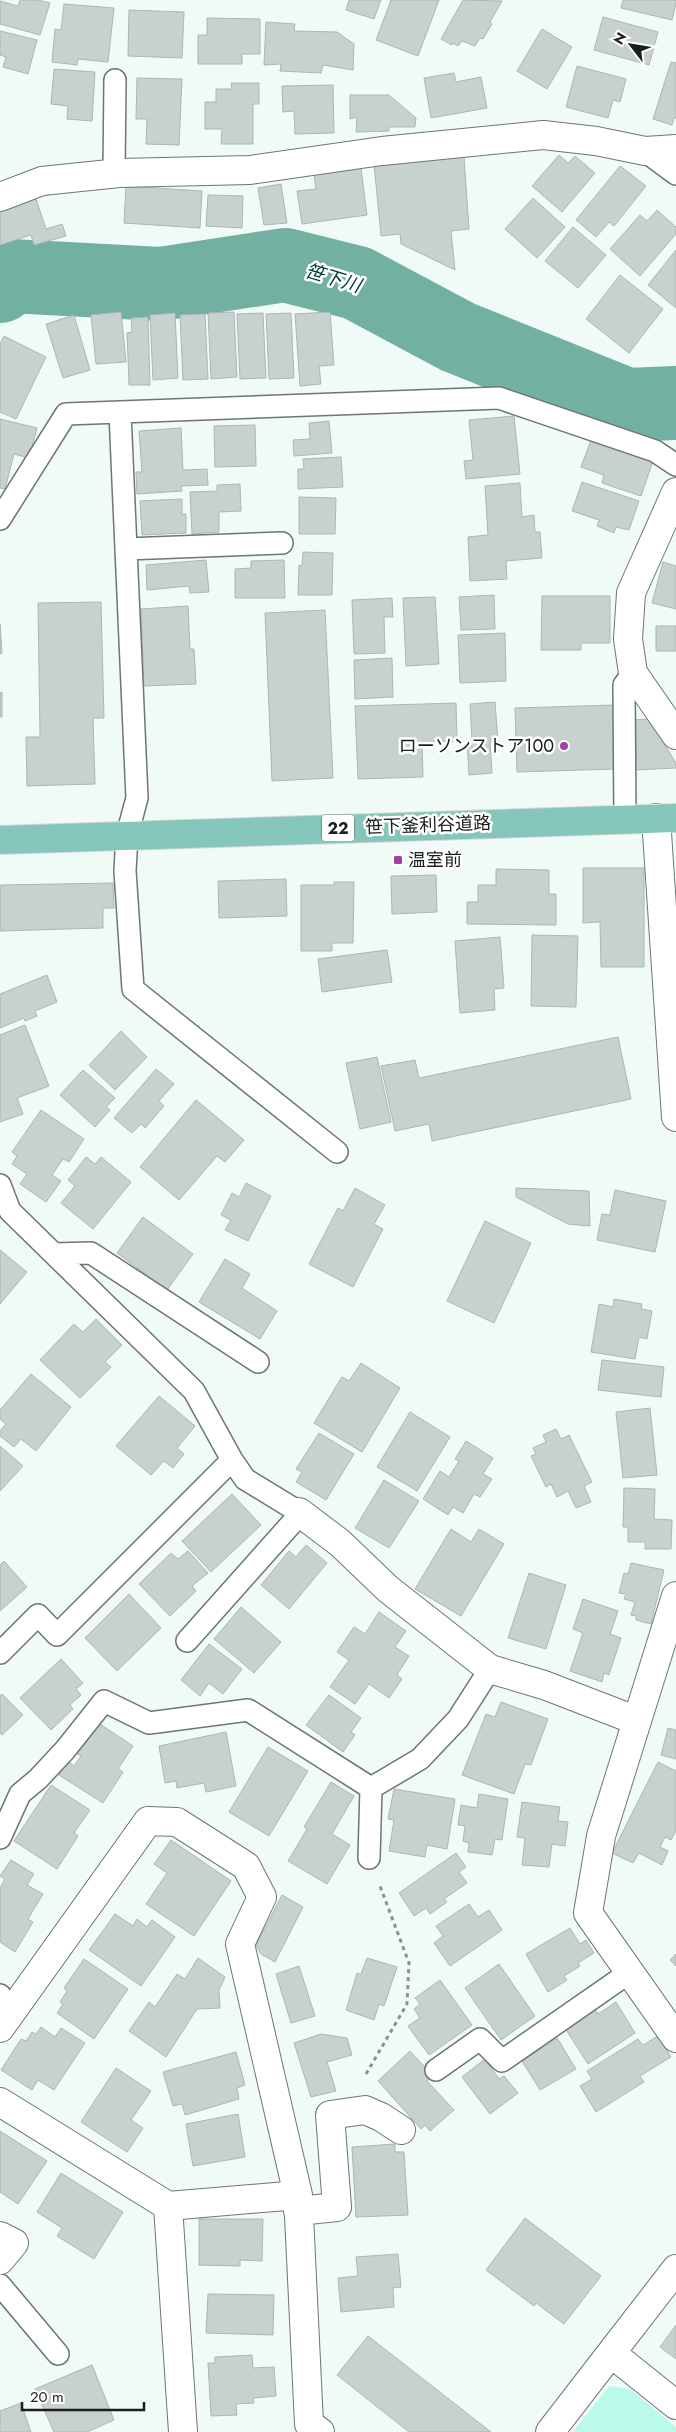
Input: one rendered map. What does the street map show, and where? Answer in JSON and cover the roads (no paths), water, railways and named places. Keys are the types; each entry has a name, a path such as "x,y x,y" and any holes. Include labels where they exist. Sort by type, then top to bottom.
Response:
{"main road":[{"name":"笹下釜利谷道路","path":"0,840 127,834 666,818"}],"street":[{"path":"0,197 42,181 114,173 250,170 382,151 543,135 596,141 645,151 676,149"},
{"path":"676,492 631,593 628,639 633,673 676,736"},
{"path":"666,818 676,1117"},
{"path":"300,1512 340,1543 388,1589 490,1669 544,1685 635,1720"},
{"path":"676,1596 635,1720 601,1836 588,1913 676,2038"},
{"path":"3,2012 148,1821 177,1822 246,1866 262,1897 240,1944 298,2203 309,2424 320,2432"},
{"path":"0,2102 168,2206 298,2203 337,2207 330,2115 365,2110 400,2130"},
{"path":"168,2206 183,2432"},
{"path":"0,2236 14,2243 0,2260"},
{"path":"550,2432 676,2269"},
{"path":"612,2353 676,2405"}],"lane":[{"path":"114,173 115,80"},
{"path":"645,151 676,174"},
{"path":"0,519 66,414 499,398 655,451 676,465"},
{"path":"120,413 137,798 127,834 125,870 133,989 336,1152"},
{"path":"126,549 282,543"},
{"path":"625,820 624,684 633,673"},
{"path":"0,1185 10,1211 194,1391 232,1460 245,1479 300,1512 186,1641"},
{"path":"54,1254 91,1253 258,1362"},
{"path":"0,1653 38,1615 57,1635 232,1460"},
{"path":"371,1788 420,1760 458,1719 490,1669"},
{"path":"0,1838 20,1794 58,1758 104,1701 148,1723 248,1710 371,1788"},
{"path":"369,1858 371,1788"},
{"path":"436,2070 480,2039 502,2061 630,1972"},
{"path":"0,2286 58,2354"}],"waterway":[{"name":"笹下川","path":"0,286 11,276 160,284 285,265 357,283 458,337 627,405 676,403"}],"place":[{"name":"ローソンストア100","path":"564,746"},
{"name":"温室前","path":"398,860"}]}
